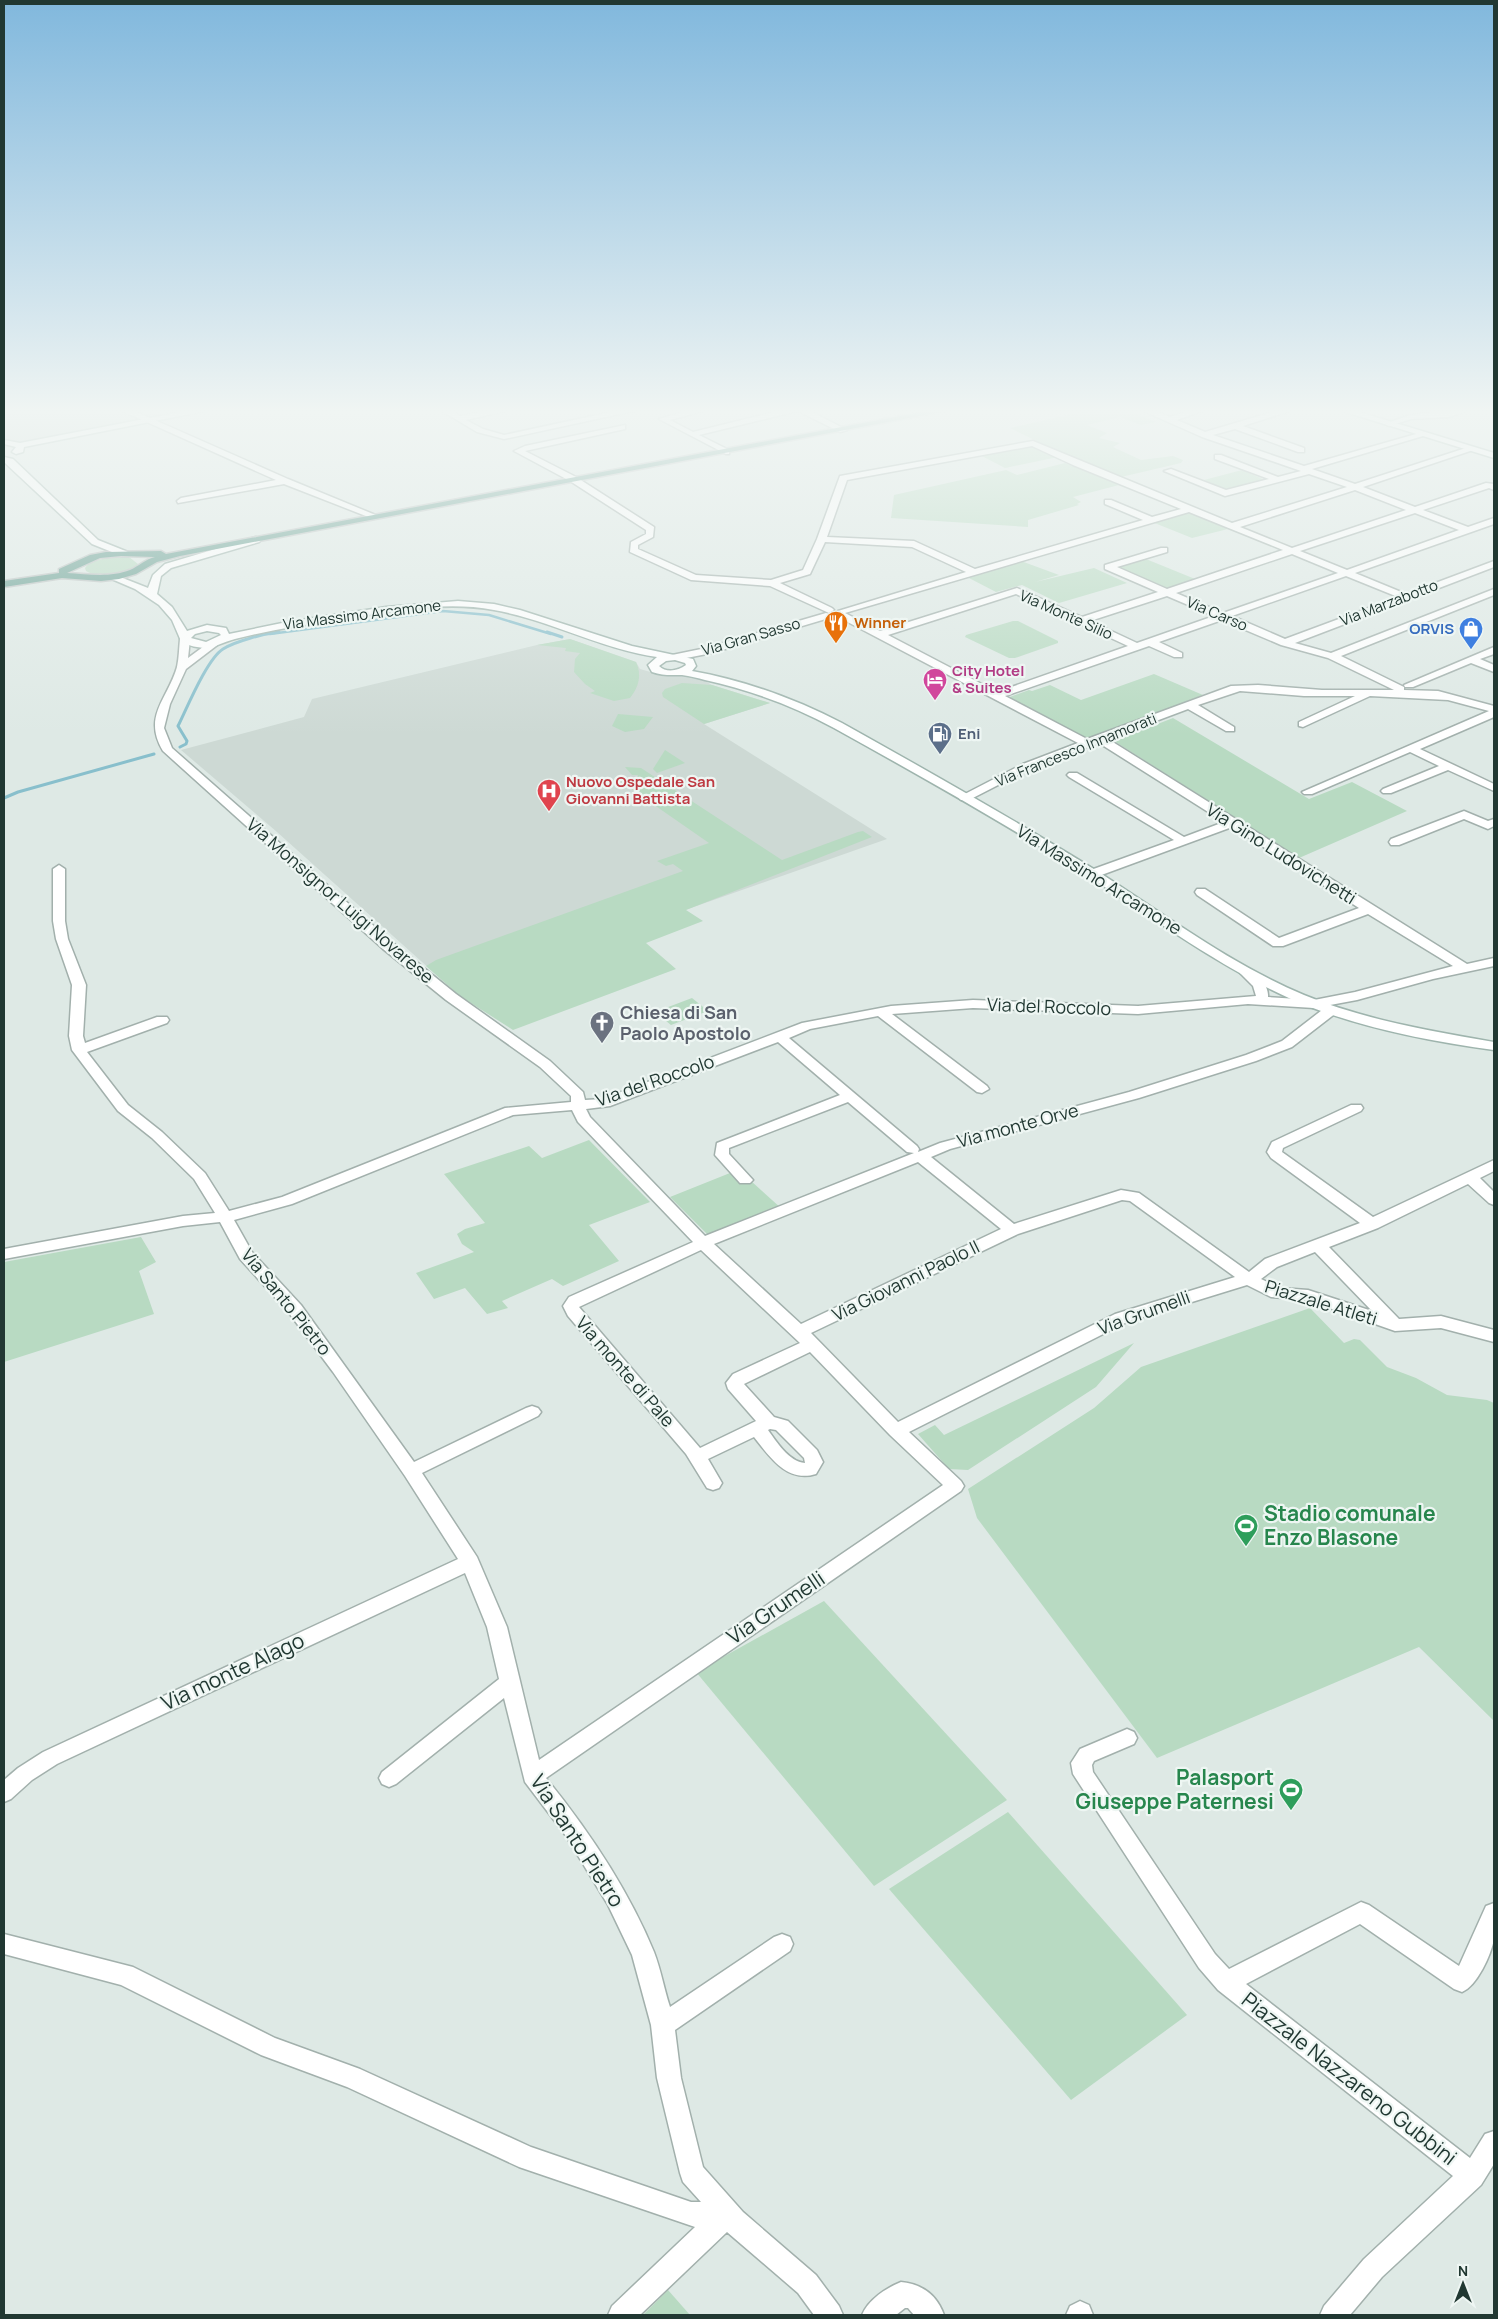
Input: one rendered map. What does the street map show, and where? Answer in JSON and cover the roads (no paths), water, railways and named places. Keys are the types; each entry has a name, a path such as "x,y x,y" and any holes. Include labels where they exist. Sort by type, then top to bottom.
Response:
{"main road":[{"path":"39,578 80,565 91,559 108,555 179,553 362,518"},
{"path":"4,584 68,575 112,577 133,572 142,566 179,553"},
{"path":"129,555 142,560 142,566"},
{"path":"80,565 80,572 92,577"}],"street":[{"path":"70,518 95,542 129,555"},
{"path":"633,518 650,529 650,535 634,544 633,550 694,578 772,583 807,572 829,518"},
{"path":"1148,518 1152,520"},
{"path":"772,583 827,613 843,614 974,572 1158,518"},
{"path":"1212,518 1406,597"},
{"path":"1232,526 1257,518"},
{"path":"1081,621 1393,518"},
{"path":"1435,518 1467,530"},
{"path":"996,696 1494,522"},
{"path":"148,592 158,572 168,566 226,548 295,531"},
{"path":"822,539 914,544 974,572"},
{"path":"91,559 96,552 95,542"},
{"name":"Via Carso","path":"1164,550 1108,567 1284,643 1332,656 1382,679 1412,688"},
{"name":"Via Marzabotto","path":"1284,643 1494,564"},
{"path":"142,566 140,577 148,592"},
{"path":"112,577 126,581 148,592 175,617 185,639 196,644 219,635"},
{"name":"Via Monte Silio","path":"879,635 1017,591 1138,647"},
{"path":"1332,656 1494,592"},
{"name":"Via Massimo Arcamone","path":"219,635 414,606 469,605 492,607 520,613 632,650 686,659 717,680"},
{"name":"Via Gran Sasso","path":"676,657 708,650 827,613"},
{"path":"843,614 879,635 1086,743"},
{"path":"175,617 219,635"},
{"path":"185,639 190,632 219,635"},
{"name":"Via Monsignor Luigi Novarese","path":"182,667 219,635"},
{"name":"Via Monsignor Luigi Novarese","path":"185,639 182,667 165,704 159,728 167,749 388,946 452,997 545,1064 578,1095 578,1106 583,1119 703,1243"},
{"path":"1152,643 1178,655"},
{"name":"Via Massimo Arcamone","path":"632,650 653,664 654,668 660,672 681,672 717,680 812,713 965,798 1092,874 1287,998"},
{"path":"681,672 689,668 691,663 708,650"},
{"path":"1412,688 1471,659 1494,650"},
{"path":"653,664 664,658 676,657"},
{"path":"1471,659 1494,669"},
{"name":"Via Francesco Innamorati","path":"965,798 1017,770 1188,704 1226,690 1242,687 1301,693 1367,694 1412,688 1494,709"},
{"path":"1303,724 1363,698 1367,694"},
{"path":"1188,704 1230,729"},
{"path":"1308,792 1494,713"},
{"name":"Via Gino Ludovichetti","path":"1099,738 1369,910 1466,968"},
{"path":"1412,749 1494,788"},
{"path":"1387,790 1448,766"},
{"path":"1073,775 1183,841"},
{"path":"1395,842 1464,815 1488,825 1494,822"},
{"path":"1092,874 1233,823"},
{"path":"60,869 59,921 62,939 79,985 76,1036 79,1050 162,1020"},
{"path":"1201,892 1278,944 1369,910"},
{"name":"Via del Roccolo","path":"1248,1000 1262,996 1287,998 1314,1004 1357,996 1400,983 1494,962"},
{"path":"1247,973 1262,990 1262,996"},
{"path":"1287,998 1328,1012 1404,1031 1494,1046"},
{"name":"Via del Roccolo","path":"225,1217 287,1201 510,1111 605,1103 822,1023 881,1012 973,1004 1138,1010 1287,998"},
{"path":"1314,1004 1328,1012"},
{"path":"881,1012 982,1089"},
{"name":"Via monte Orve","path":"703,1243 916,1152 1134,1095 1251,1058 1287,1044 1328,1012"},
{"path":"780,1037 1012,1230"},
{"name":"Via Santo Pietro","path":"79,1050 123,1108 156,1135 200,1176 246,1255 295,1309 411,1471 470,1562 497,1627 532,1776 574,1829 616,1898 643,1954 663,2025 669,2078 692,2173 728,2214 807,2284 830,2315"},
{"path":"745,1180 722,1155 722,1146 852,1096"},
{"path":"1356,1108 1277,1145 1274,1152 1372,1224"},
{"name":"Via Grumelli","path":"896,1431 1121,1318 1248,1279 1262,1272 1271,1263 1372,1224 1471,1178 1494,1165"},
{"path":"1471,1178 1494,1200"},
{"name":"Via Giovanni Paolo II","path":"806,1338 1012,1230 1120,1195 1134,1196 1248,1279"},
{"path":"4,1254 183,1221 225,1217"},
{"name":"Via Grumelli","path":"532,1776 955,1486 896,1431 806,1338 703,1243"},
{"name":"Via monte di Pale","path":"703,1243 575,1301 571,1306 574,1312 627,1372 697,1457 714,1483"},
{"name":"Piazzale Atleti","path":"1318,1245 1395,1326"},
{"name":"Piazzale Atleti","path":"1248,1279 1277,1293 1308,1295 1395,1326 1441,1322 1494,1336"},
{"path":"697,1457 762,1425 737,1389 735,1382 806,1338"},
{"path":"411,1471 532,1412"},
{"name":"Via monte Alago","path":"4,1793 25,1774 50,1758 470,1562"},
{"path":"389,1778 510,1682"},
{"name":"Piazzale Nazzareno Gubbini","path":"1127,1738 1087,1755 1081,1763 1083,1774 1207,1961 1226,1982 1472,2176"},
{"name":"Piazzale Nazzareno Gubbini","path":"1226,1982 1274,1959 1361,1912 1462,1981 1470,1970 1494,1914"},
{"path":"4,1944 125,1976 269,2047 352,2077 528,2158 691,2215 728,2214"},
{"path":"663,2025 782,1944"},
{"path":"1333,2315 1373,2268 1472,2176 1494,2144"},
{"path":"621,2315 728,2214"},
{"path":"875,2315 901,2295 914,2296 931,2315"}],"waterway":[{"path":"270,634 443,611 489,615 551,634"},
{"path":"180,747 186,744 187,741 178,726 204,673 217,654 228,646 242,641 279,632"},
{"path":"547,632 562,637"},
{"path":"4,798 18,792 154,754"}],"place":[{"name":"Winner","path":"836,644"},
{"name":"ORVIS","path":"1471,650"},
{"name":"City Hotel & Suites","path":"935,701"},
{"name":"Eni","path":"940,755"},
{"name":"Nuovo Ospedale San Giovanni Battista","path":"549,812"},
{"name":"Chiesa di San Paolo Apostolo","path":"602,1044"},
{"name":"Stadio comunale Enzo Blasone","path":"1246,1547"},
{"name":"Palasport Giuseppe Paternesi","path":"1291,1811"}]}
